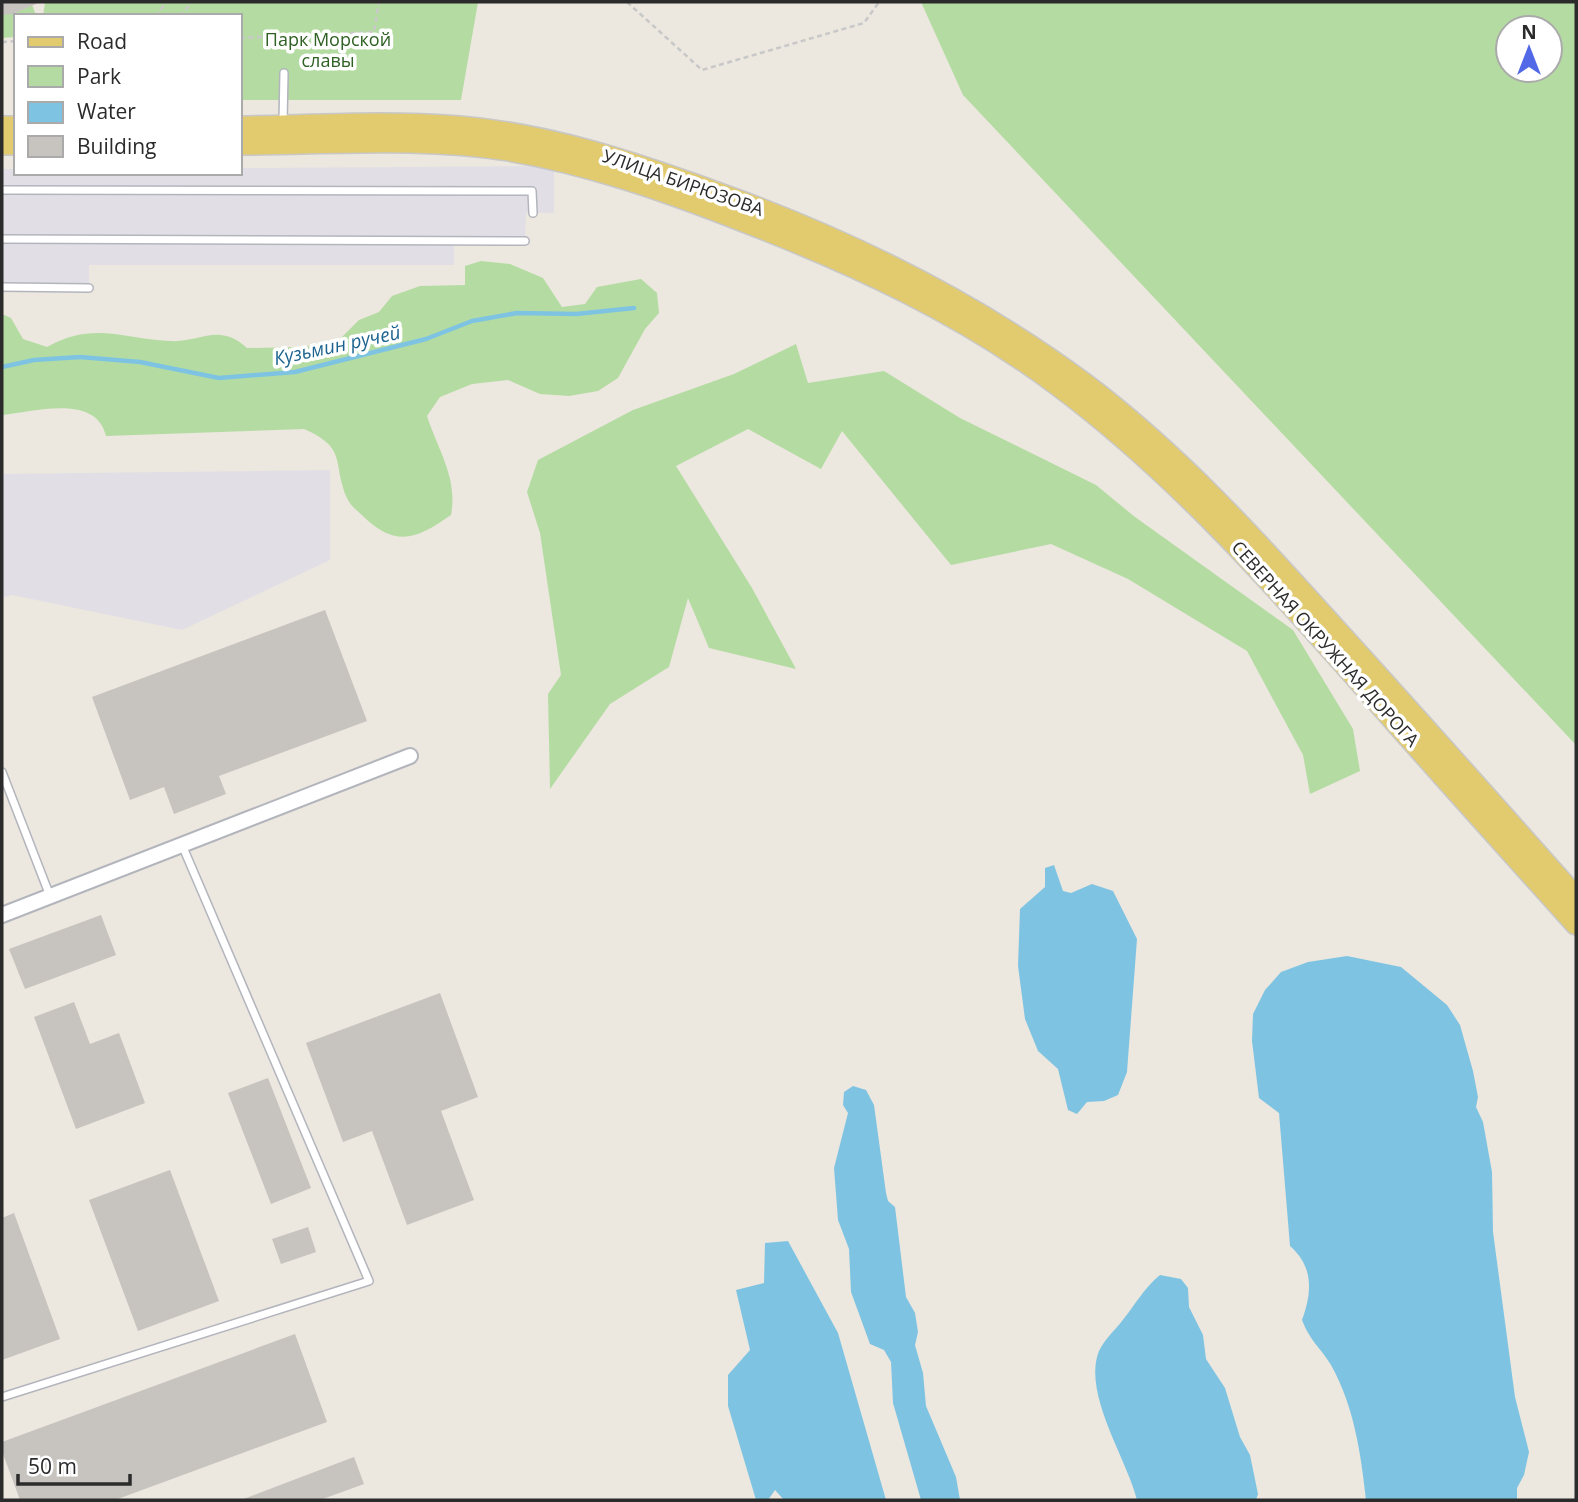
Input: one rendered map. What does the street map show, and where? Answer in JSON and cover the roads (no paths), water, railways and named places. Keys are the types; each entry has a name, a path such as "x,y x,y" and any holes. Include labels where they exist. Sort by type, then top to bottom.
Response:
{"main road":[{"name":"УЛИЦА БИРЮЗОВА","path":"242,127 457,127 541,140 629,162 828,236 920,279 1002,327 1084,384"},
{"name":"УЛИЦА БИРЮЗОВА","path":"242,144 464,144 520,152 609,175 716,210 889,282 977,332 1055,383"},
{"name":"СЕВЕРНАЯ ОКРУЖНАЯ ДОРОГА","path":"1055,383 1116,431 1207,515 1270,579 1576,924"},
{"name":"СЕВЕРНАЯ ОКРУЖНАЯ ДОРОГА","path":"1084,384 1142,432 1274,561 1576,898"}],"street":[{"path":"2,915 410,756"}],"lane":[{"path":"283,126 284,73"},
{"path":"2,190 532,191 533,213"},
{"path":"2,239 525,241"},
{"path":"2,287 89,288"},
{"path":"2,772 50,896"},
{"path":"2,1397 369,1281 182,845"}],"water":[{"path":"1054,865 1063,891 1071,893 1092,884 1113,891 1137,939 1127,1072 1118,1095 1104,1101 1087,1102 1077,1114 1068,1110 1058,1069 1038,1051 1025,1019 1018,966 1020,909 1045,887 1045,868"},
{"path":"1347,956 1401,967 1447,1005 1460,1025 1473,1071 1478,1097 1476,1107 1483,1122 1492,1172 1493,1232 1515,1397 1529,1452 1524,1475 1517,1488 1517,1500 1366,1500 1359,1448 1345,1397 1331,1365 1302,1320 1308,1300 1309,1281 1303,1263 1290,1246 1279,1113 1259,1098 1252,1041 1253,1014 1265,990 1281,972 1308,962"},
{"path":"853,1086 866,1090 874,1105 886,1193 888,1201 895,1207 906,1297 915,1313 918,1332 915,1345 923,1373 926,1406 956,1477 960,1500 921,1500 893,1403 891,1362 884,1350 870,1344 851,1292 849,1249 838,1220 834,1168 848,1113 843,1105 844,1092"},
{"path":"788,1241 838,1333 886,1500 784,1500 775,1490 768,1500 756,1500 728,1406 728,1375 750,1350 736,1290 764,1283 765,1243"},
{"path":"1160,1275 1181,1279 1188,1288 1189,1307 1203,1335 1206,1359 1225,1388 1240,1437 1250,1455 1258,1494 1256,1500 1137,1500 1101,1406 1095,1368 1104,1343 1144,1291"}],"waterway":[{"name":"Кузьмин ручей","path":"2,367 34,360 80,357 140,362 219,378 295,372 426,339 472,321 517,313 576,314 634,308"}],"park label":[{"name":"Парк Морской славы","path":"328,50"}]}
